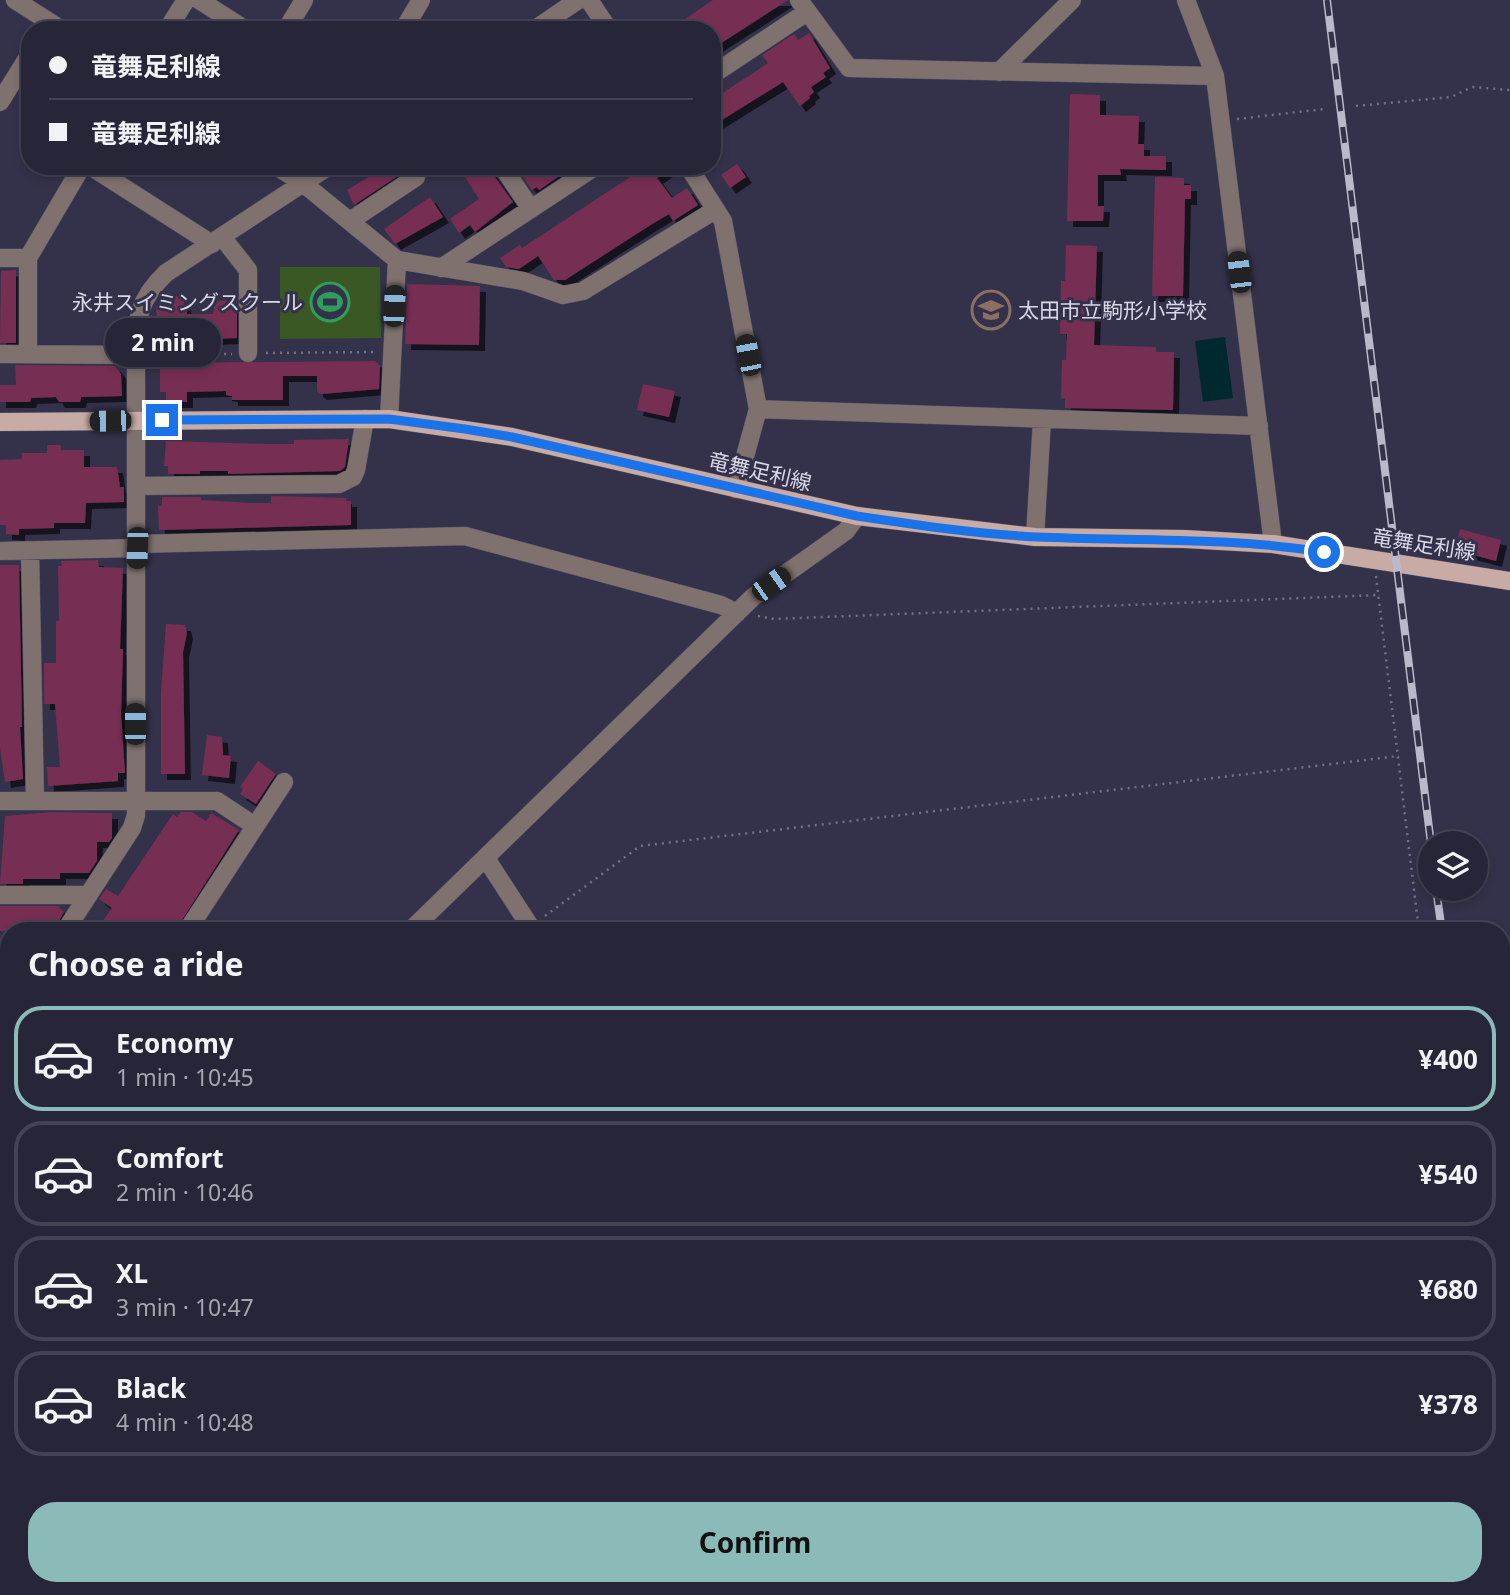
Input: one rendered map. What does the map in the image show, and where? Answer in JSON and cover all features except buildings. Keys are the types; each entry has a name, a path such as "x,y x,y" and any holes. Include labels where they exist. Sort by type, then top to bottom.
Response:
{"main road":[{"name":"竜舞足利線","path":"0,422 389,419 512,437 857,516 1035,537 1185,539 1273,544 1510,581"}],"street":[{"path":"15,0 44,21"},
{"path":"173,21 186,0"},
{"path":"199,0 232,21"},
{"path":"291,21 304,0"},
{"path":"408,21 421,0"},
{"path":"547,21 578,0"},
{"path":"589,0 603,21"},
{"path":"999,72 1072,0"},
{"path":"1186,0 1215,76 1273,544"},
{"path":"721,68 803,6 849,68 1215,76"},
{"path":"0,102 21,68"},
{"path":"28,354 28,258 77,175"},
{"path":"105,175 217,240 248,270 248,354"},
{"path":"290,175 397,260 523,281 563,295 583,291 715,210"},
{"path":"70,922 132,828 136,799 136,355 137,320 141,304 166,273 316,175"},
{"path":"508,175 531,209"},
{"path":"441,268 582,175"},
{"path":"694,175 723,221 758,409 736,489"},
{"path":"350,221 416,177"},
{"path":"0,258 28,258"},
{"path":"389,419 397,260"},
{"path":"0,354 136,355"},
{"path":"758,409 1259,426"},
{"path":"137,486 339,484 353,477 356,470 365,419"},
{"path":"1035,537 1042,420"},
{"path":"420,922 753,597 846,531 857,516"},
{"path":"0,551 465,536 721,605 737,613"},
{"path":"30,551 35,800"},
{"path":"193,922 284,782"},
{"path":"0,801 217,801 255,827"},
{"path":"486,860 527,922"},
{"path":"0,895 87,895"}],"path":[{"path":"1356,106 1451,97 1472,87 1510,90"},
{"path":"1235,120 1324,109"},
{"path":"1375,560 1418,922"},
{"path":"737,613 774,619 1378,595"},
{"path":"541,922 640,846 1399,756"}],"green space":[{"name":"永井スイミングスクール","path":"280,267 380,267 381,338 280,339"}],"shaded area":[{"path":"1225,337 1233,398 1203,402 1195,341"}],"railway":[{"path":"1327,0 1429,831"},
{"path":"1438,901 1441,922"}],"place":[{"name":"永井スイミングスクール","path":"330,302"},
{"name":"太田市立駒形小学校","path":"991,310"}],"route":[{"path":"162,420 389,419 512,437 857,516 907,524 1035,537 1185,539 1273,544 1324,552"}]}
